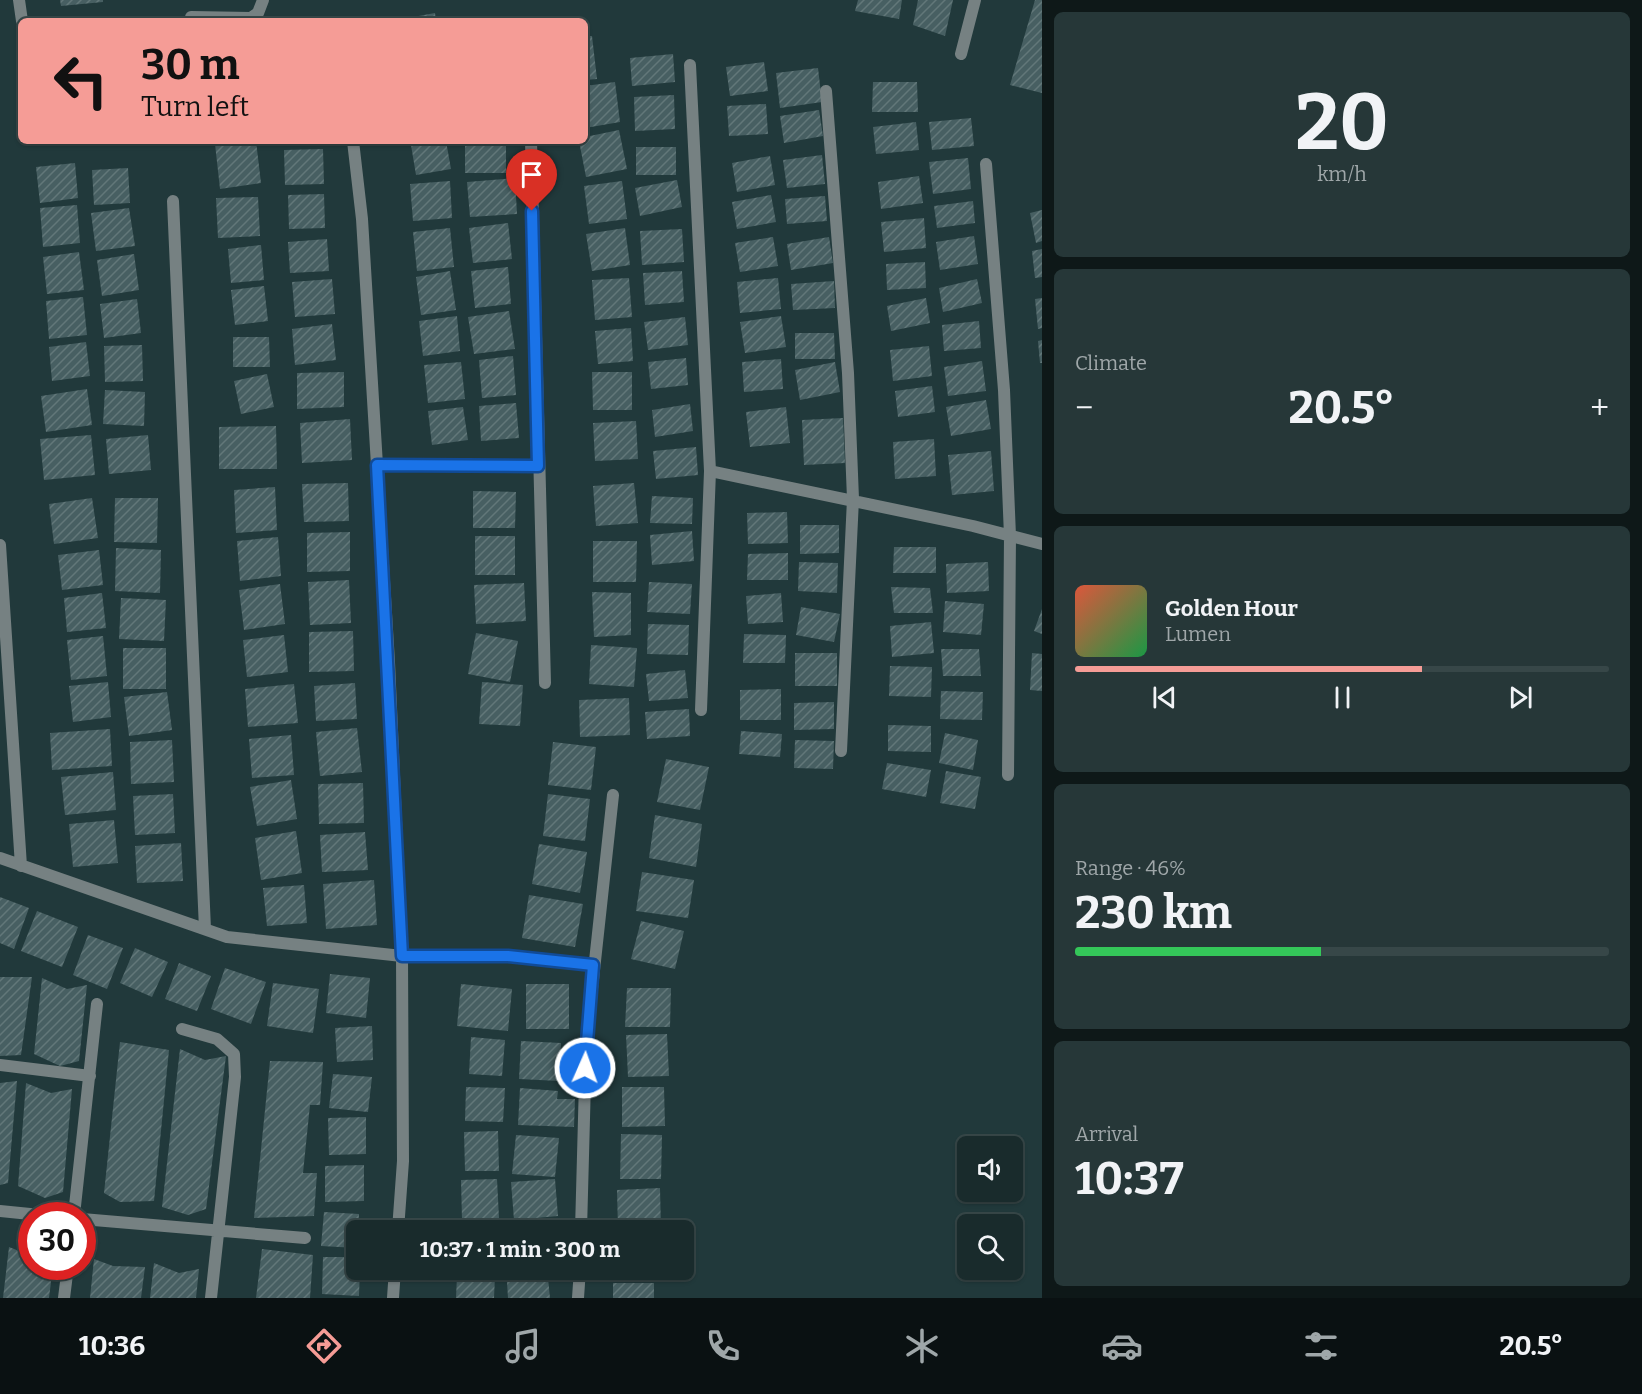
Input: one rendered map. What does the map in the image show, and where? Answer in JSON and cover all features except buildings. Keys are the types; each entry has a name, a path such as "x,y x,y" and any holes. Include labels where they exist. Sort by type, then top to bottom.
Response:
{"street":[{"path":"19,0 22,18"},
{"path":"191,17 251,18 258,13 263,0"},
{"path":"961,54 975,0"},
{"path":"690,65 710,471 701,710"},
{"path":"826,91 848,374 853,499 841,751"},
{"path":"353,144 362,219 377,465 402,956 403,1161 399,1220"},
{"path":"531,144 545,683"},
{"path":"986,164 1004,390 1010,536 1008,775"},
{"path":"173,201 205,929"},
{"path":"377,465 538,466"},
{"path":"710,471 853,499 1042,544"},
{"path":"0,545 21,866"},
{"path":"581,1220 586,1044 593,965 614,795"},
{"path":"0,858 205,929 252,941 402,956 508,956 593,965"},
{"path":"75,1202 97,1004"},
{"path":"182,1029 217,1039 234,1054 235,1077 211,1298"},
{"path":"0,1065 90,1076"},
{"path":"0,1211 18,1213"},
{"path":"96,1220 304,1239"},
{"path":"64,1298 66,1280"},
{"path":"393,1298 394,1280"},
{"path":"578,1298 579,1280"}],"route":[{"path":"532,211 538,466 377,465 389,662 402,956 508,956 593,965 585,1068"}]}
